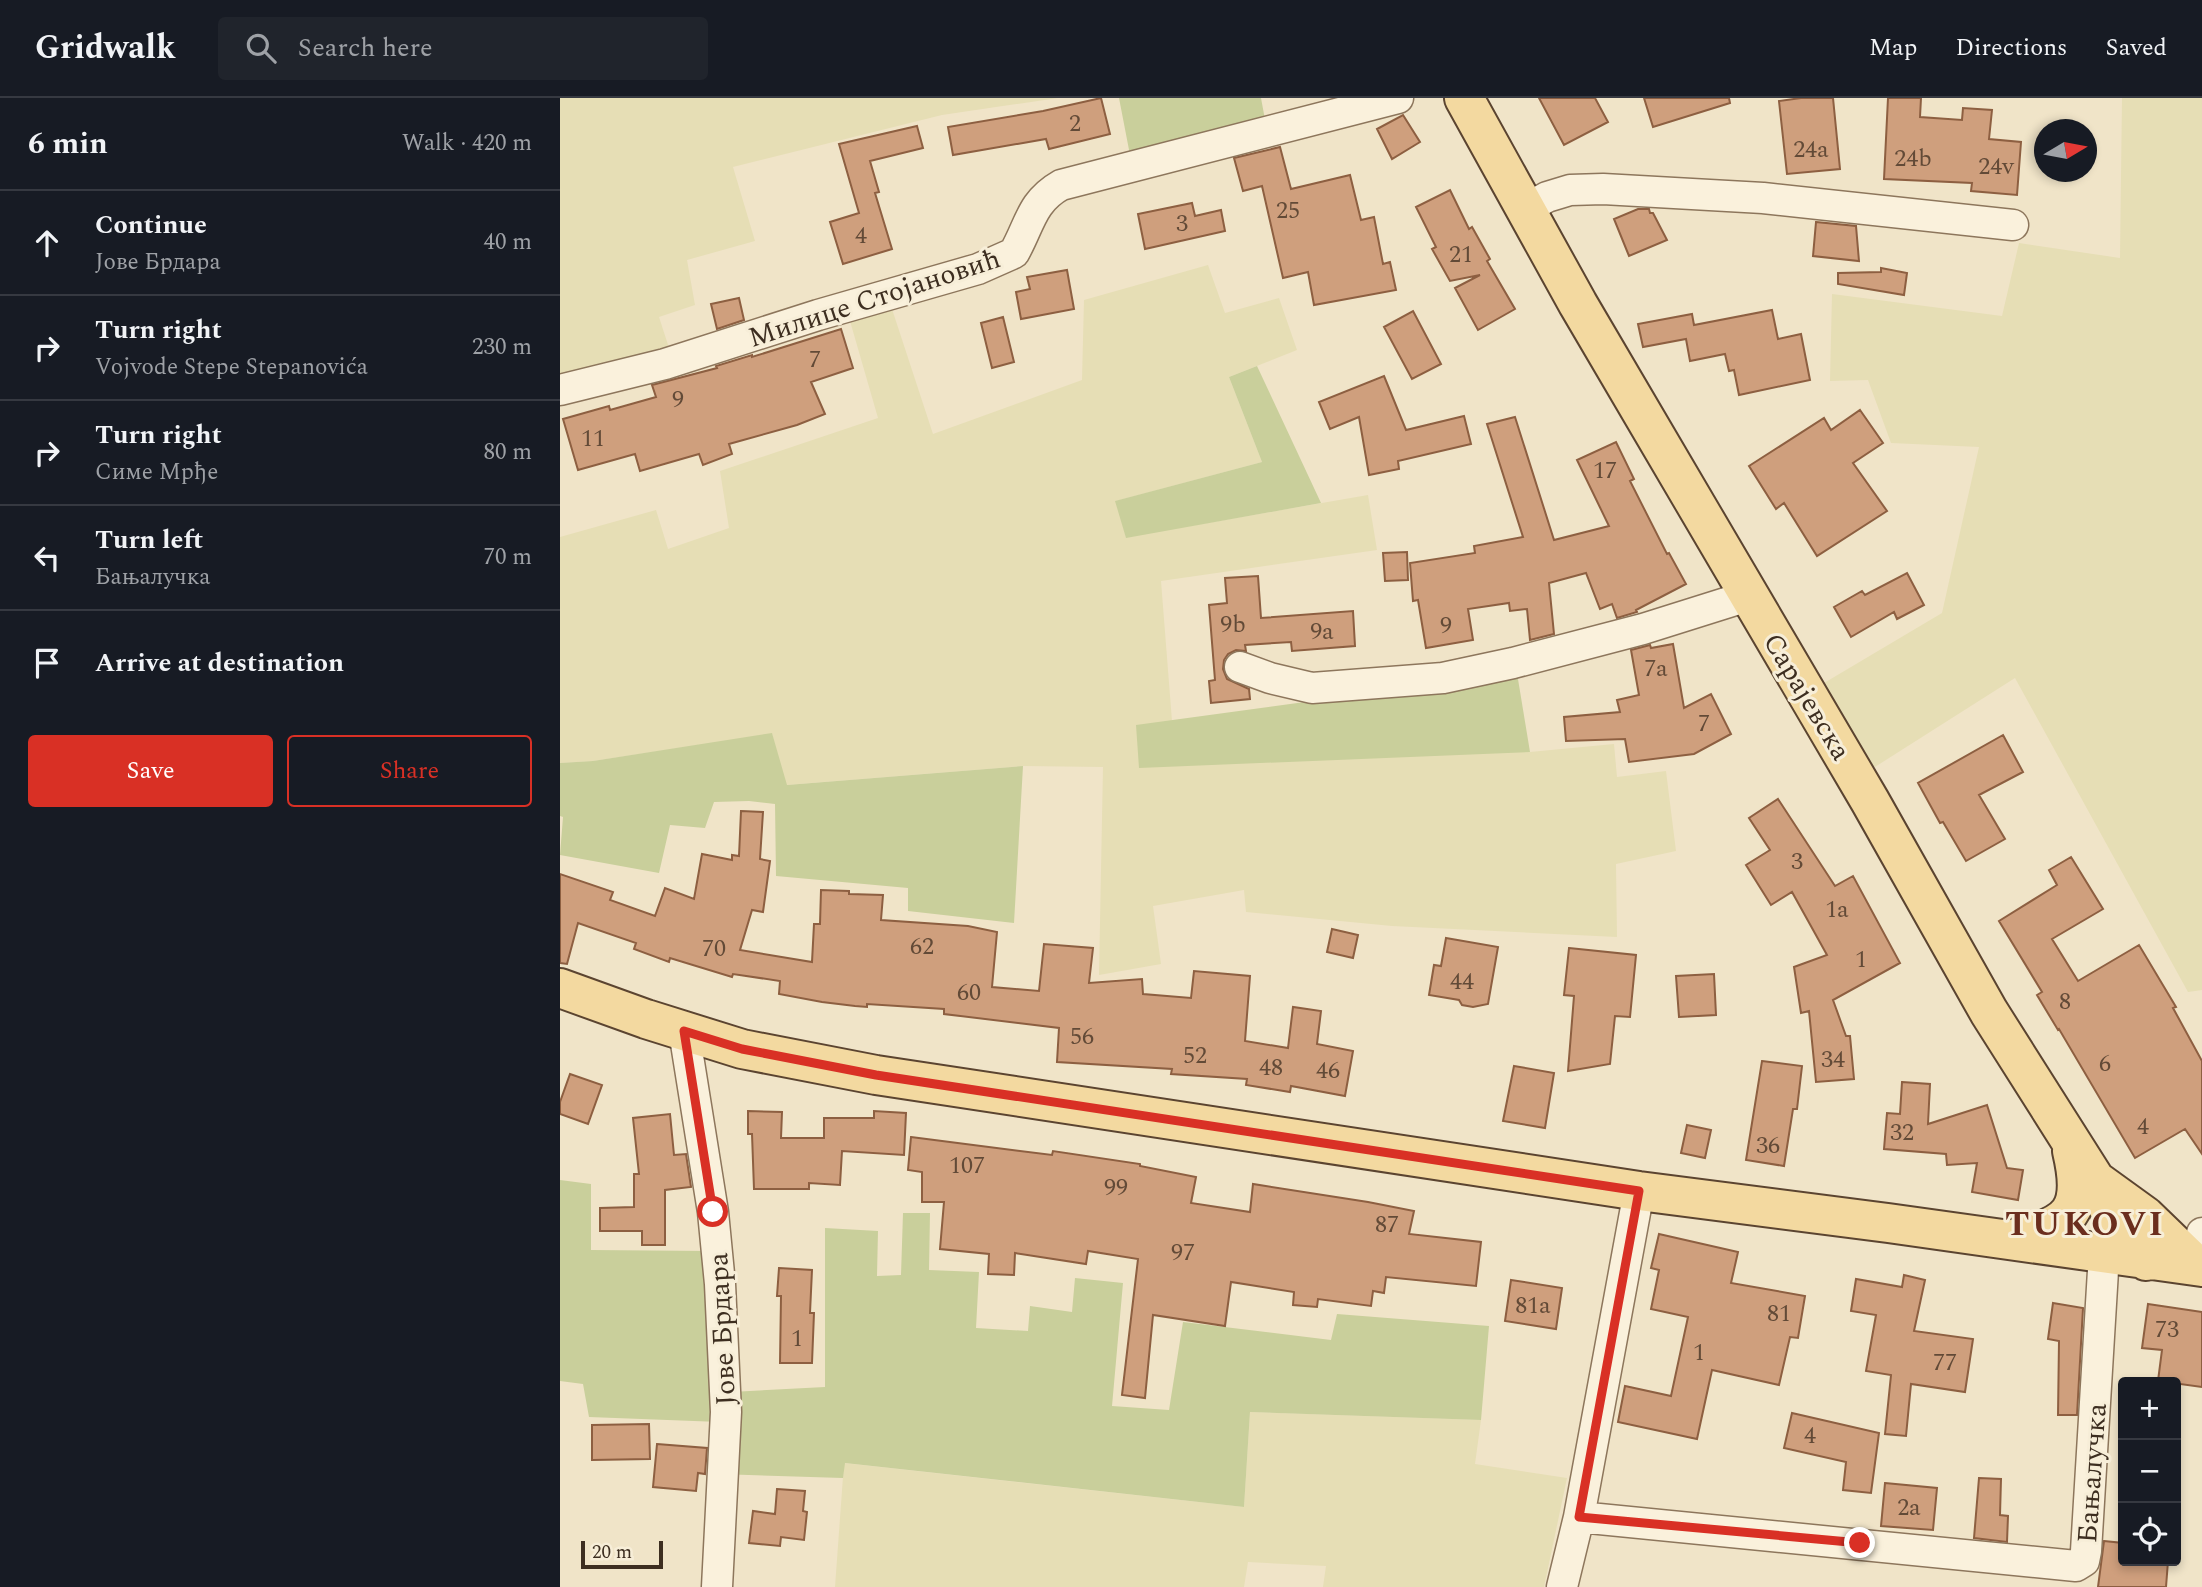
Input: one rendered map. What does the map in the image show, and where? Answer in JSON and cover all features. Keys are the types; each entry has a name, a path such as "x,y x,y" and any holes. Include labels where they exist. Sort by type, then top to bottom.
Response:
{"main road":[{"name":"Сарајевска","path":"1464,98 1578,304 1870,801 1989,1012 2096,1181"},
{"path":"560,988 742,1049 876,1075 1639,1191 2010,1240 2146,1261 2200,1255"},
{"path":"2010,1240 2041,1233 2061,1222 2069,1214 2078,1189 2078,1175 2069,1138"},
{"path":"2096,1181 2200,1255"},
{"path":"2096,1181 2113,1220 2128,1242 2146,1261"}],"street":[{"name":"Милице Стојановић","path":"560,390 665,364 818,315 978,269 1014,253 1036,205 1046,193 1061,186 1398,98"},
{"path":"1526,209 1547,197 1570,191 1603,189 1763,198 2013,225"},
{"path":"1240,667 1311,688 1443,678 1643,629 1748,596"},
{"name":"Јове Брдара","path":"684,1031 713,1212 720,1284 726,1412 717,1587"},
{"path":"1562,1587 1579,1517 1639,1191"},
{"name":"Бањалучка","path":"1579,1517 2076,1566 2084,1561 2087,1551 2104,1254"}],"shaded area":[{"path":"560,98 1058,98 942,115 733,167 755,241 687,260 695,305 659,317 670,351 560,380"},
{"path":"2122,98 2202,98 2202,990 2188,992 2015,678 1867,772 1819,686 1942,613 1979,447 1891,443 1868,380 1830,381 1832,294 2002,316 2019,243 2120,258"},
{"path":"1208,265 1225,313 1279,298 1297,350 1229,377 1262,462 1116,501 1126,537 1368,495 1377,550 1161,581 1172,721 1136,726 1530,752 1614,744 1617,777 1666,771 1676,851 1616,864 1617,937 1392,926 1246,912 1244,890 1153,906 1161,964 1099,975 1103,767 1023,766 786,785 772,734 593,761 560,763 560,537 656,510 668,549 729,528 720,471 878,418 850,321 891,306 933,434 1082,380 1084,300"},
{"path":"1250,1412 1481,1420 1475,1464 1567,1478 1544,1587 1323,1587 1326,1566 1248,1562 1244,1587 835,1587 844,1463 1244,1507"}],"green space":[{"path":"1119,98 1261,98 1266,125 1130,155"},
{"path":"1257,366 1321,503 1126,538 1115,501 1262,462 1229,377"},
{"path":"1517,673 1530,752 1139,768 1136,725"},
{"path":"772,733 787,785 1023,766 1014,923 908,911 908,888 776,876 775,804 749,801 714,802 705,828 670,825 659,873 560,855 563,817 560,816 560,763 593,761"},
{"path":"560,1180 591,1184 591,1250 709,1251 731,1392 825,1387 825,1228 878,1231 877,1276 901,1275 903,1213 930,1213 929,1270 979,1272 976,1328 1028,1331 1030,1306 1072,1312 1075,1278 1123,1283 1112,1406 1169,1410 1183,1322 1331,1340 1337,1314 1489,1326 1481,1420 1250,1412 1244,1507 845,1463 843,1478 718,1474 720,1422 589,1417 583,1384 560,1381"}],"building":[{"path":"1101,98 1110,134 1049,149 1046,139 953,155 948,127"},
{"path":"1539,98 1595,98 1608,122 1564,145"},
{"path":"1644,98 1729,98 1730,103 1653,127"},
{"path":"1833,98 1840,169 1787,174 1779,101"},
{"path":"1888,98 1921,98 1920,117 1962,120 1963,108 1992,110 1989,139 2021,142 2017,195 1971,191 1972,183 1884,179"},
{"path":"1403,115 1420,142 1392,159 1377,129"},
{"path":"917,126 923,148 870,161 879,192 875,193 892,249 843,264 830,222 859,213 839,144"},
{"path":"1280,147 1291,189 1350,175 1361,220 1374,217 1383,264 1390,262 1396,290 1314,305 1308,272 1283,278 1262,186 1243,191 1234,158"},
{"path":"1450,190 1515,309 1478,330 1455,288 1480,275 1450,281 1432,249 1436,247 1416,207"},
{"path":"1192,203 1195,216 1221,210 1225,231 1145,249 1138,214"},
{"path":"1638,209 1649,209 1650,213 1653,213 1667,240 1629,256 1614,219"},
{"path":"1816,222 1856,226 1859,261 1813,256"},
{"path":"1881,268 1907,273 1904,295 1838,284 1838,273 1881,272"},
{"path":"1067,270 1074,309 1021,319 1016,292 1030,289 1027,277"},
{"path":"739,298 744,320 717,329 711,304"},
{"path":"1772,310 1778,339 1801,334 1810,380 1739,395 1734,370 1729,371 1725,354 1690,361 1686,339 1643,347 1638,324 1692,314 1694,325"},
{"path":"1413,311 1441,364 1412,379 1384,327"},
{"path":"1003,317 1014,362 992,368 981,323"},
{"path":"841,329 853,368 811,382 825,414 797,425 729,444 732,454 703,465 699,454 640,471 635,454 578,470 563,419 656,397 652,385 717,368 716,366"},
{"path":"1384,376 1406,430 1464,416 1471,444 1398,461 1399,469 1369,475 1359,417 1330,429 1319,402"},
{"path":"1860,410 1883,443 1853,463 1887,511 1817,556 1784,503 1776,509 1749,466 1824,418 1831,430"},
{"path":"1515,417 1554,540 1609,526 1577,460 1616,442 1634,479 1630,481 1667,554 1669,553 1686,584 1636,610 1637,612 1617,618 1612,604 1600,609 1586,573 1549,583 1554,634 1530,640 1527,609 1510,611 1509,603 1468,609 1473,640 1426,648 1418,600 1413,601 1410,563 1475,553 1474,546 1523,537 1487,424"},
{"path":"1407,552 1408,580 1385,581 1383,553"},
{"path":"1907,573 1924,605 1897,619 1894,612 1851,637 1834,607 1862,591 1865,595"},
{"path":"1258,576 1261,618 1353,611 1355,646 1292,651 1291,642 1245,645 1246,651 1236,650 1228,654 1223,669 1227,679 1249,689 1250,699 1211,703 1209,681 1215,680 1209,605 1227,603 1225,578"},
{"path":"1673,644 1684,708 1711,694 1731,734 1694,754 1629,762 1625,739 1566,741 1564,717 1620,712 1617,700 1639,695 1631,650 1650,645 1651,648"},
{"path":"2003,735 2023,772 1979,795 2005,839 1966,861 1943,822 1940,823 1918,783"},
{"path":"1778,799 1835,886 1853,876 1900,963 1833,1000 1846,1036 1850,1036 1854,1079 1816,1082 1809,1011 1801,1013 1794,967 1827,955 1792,892 1771,905 1746,865 1770,850 1749,818"},
{"path":"741,811 763,812 760,859 770,861 763,912 752,910 740,950 812,962 814,924 820,924 821,890 849,891 849,894 883,895 881,920 968,926 997,932 992,987 1039,991 1044,944 1093,948 1089,983 1142,979 1143,994 1191,998 1194,971 1250,976 1245,1041 1288,1048 1293,1007 1321,1011 1317,1044 1353,1051 1345,1096 1291,1086 1290,1092 1246,1085 1247,1079 1171,1074 1172,1069 1057,1062 1059,1028 944,1014 944,1009 867,1004 867,1007 855,1006 779,994 780,981 733,974 732,977 670,958 669,962 634,949 636,943 578,923 567,964 560,963 560,874 613,892 610,900 655,916 665,888 694,899 702,854 732,860 732,855 739,856"},
{"path":"2071,857 2103,909 2052,939 2078,981 2139,945 2176,1007 2173,1008 2202,1061 2202,1154 2185,1129 2135,1158 2037,995 2042,992 1999,921 2057,885 2049,870"},
{"path":"1332,929 1358,935 1353,958 1327,952"},
{"path":"1446,938 1498,947 1488,1004 1473,1007 1462,1005 1459,1000 1429,995 1434,965 1441,966"},
{"path":"1569,948 1636,955 1630,1017 1615,1016 1610,1064 1568,1071 1574,996 1564,995"},
{"path":"1714,974 1716,1015 1679,1017 1676,976"},
{"path":"1762,1061 1802,1066 1797,1109 1793,1109 1784,1166 1746,1160"},
{"path":"1514,1066 1554,1073 1545,1128 1503,1121"},
{"path":"570,1074 602,1085 588,1124 560,1114 560,1102"},
{"path":"1902,1082 1930,1084 1928,1124 1987,1105 2007,1168 2023,1170 2018,1200 1972,1192 1977,1163 1947,1165 1946,1154 1884,1149 1887,1113 1900,1114"},
{"path":"748,1111 782,1112 781,1138 824,1138 824,1118 874,1118 874,1111 906,1113 904,1155 842,1151 840,1185 809,1183 809,1189 754,1189 752,1134 748,1134"},
{"path":"670,1114 674,1155 686,1154 691,1187 665,1190 665,1245 642,1245 642,1231 600,1231 600,1208 634,1207 634,1174 639,1174 633,1118"},
{"path":"1687,1125 1711,1130 1705,1158 1681,1153"},
{"path":"911,1137 1052,1155 1053,1151 1140,1164 1196,1177 1191,1203 1250,1212 1253,1184 1414,1211 1409,1234 1481,1242 1476,1286 1386,1277 1384,1293 1373,1291 1371,1306 1318,1299 1317,1307 1293,1305 1294,1292 1231,1282 1225,1326 1153,1315 1145,1398 1122,1395 1138,1259 1088,1251 1086,1264 1015,1253 1014,1275 988,1274 989,1254 940,1249 944,1202 922,1202 922,1172 908,1170"},
{"path":"1659,1234 1738,1252 1731,1283 1805,1296 1798,1338 1790,1337 1779,1385 1712,1370 1697,1439 1618,1422 1625,1386 1671,1396 1688,1317 1651,1309 1659,1270 1651,1268"},
{"path":"779,1268 812,1270 812,1363 780,1363 781,1296 777,1296"},
{"path":"1904,1275 1925,1280 1914,1331 1973,1339 1965,1392 1911,1384 1906,1436 1885,1434 1891,1375 1866,1371 1876,1315 1851,1311 1856,1279 1902,1287"},
{"path":"1511,1280 1562,1288 1556,1329 1505,1321"},
{"path":"2053,1303 2083,1308 2077,1415 2058,1415 2059,1341 2048,1339"},
{"path":"2148,1304 2202,1312 2202,1387 2181,1384 2181,1377 2159,1377 2162,1350 2142,1348"},
{"path":"1792,1413 1879,1433 1871,1493 1843,1490 1846,1462 1784,1448"},
{"path":"649,1424 650,1459 592,1460 592,1425"},
{"path":"657,1444 707,1448 705,1474 698,1473 696,1491 653,1487"},
{"path":"1979,1478 2001,1479 2000,1515 2008,1516 2007,1542 1974,1538"},
{"path":"1885,1483 1937,1488 1933,1530 1881,1526"},
{"path":"777,1489 805,1491 803,1511 807,1512 804,1540 781,1537 780,1546 749,1543 753,1511 775,1514"},
{"path":"2104,1541 2118,1542 2118,1566 2168,1566 2166,1587 2098,1587"}],"district":[{"name":"TUKOVI","path":"2085,1223"}],"route":[{"path":"713,1212 684,1031 742,1049 876,1075 1639,1191 1579,1517 1860,1543"}]}
